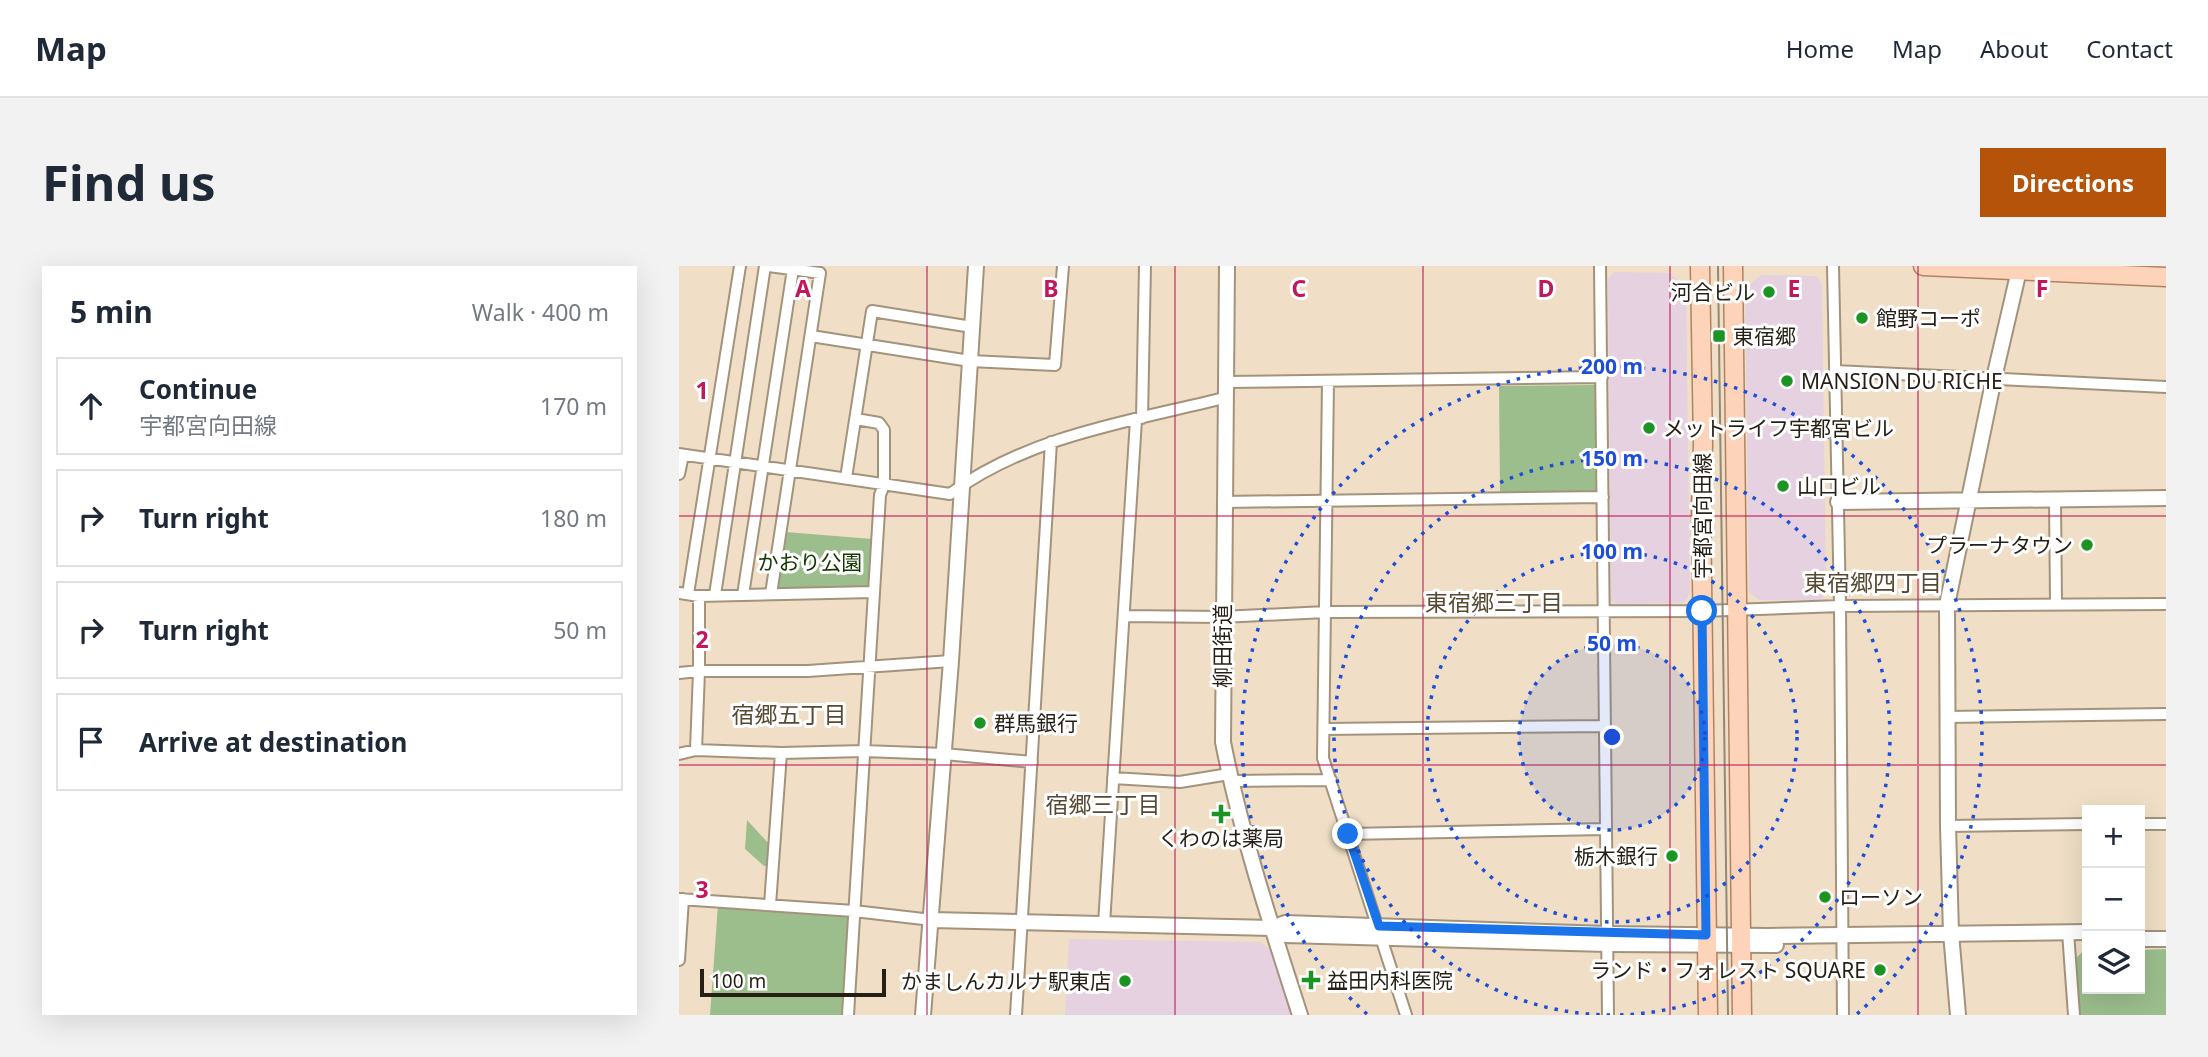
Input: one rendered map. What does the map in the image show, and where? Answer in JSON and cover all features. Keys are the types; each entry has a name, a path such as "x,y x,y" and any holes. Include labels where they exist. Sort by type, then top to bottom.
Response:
{"main road":[{"name":"宇都宮向田線","path":"1700,266 1708,1015"},
{"name":"宇都宮向田線","path":"1733,266 1742,1015"},
{"path":"1923,266 2019,268 2166,277"}],"street":[{"path":"696,750 699,671 689,594 740,266"},
{"path":"715,595 767,266 821,270 771,594"},
{"path":"923,1015 951,661 976,266"},
{"path":"811,337 970,361 1055,365 1063,266"},
{"path":"1104,924 1139,419 1145,266"},
{"name":"柳田街道","path":"1227,266 1223,741 1272,928 1300,1015"},
{"path":"1600,266 1608,1015"},
{"path":"1833,266 1840,606 1843,1015"},
{"path":"1958,1015 1948,826 1947,605 2019,268"},
{"path":"743,595 793,269"},
{"path":"846,478 872,311 972,327"},
{"path":"1835,371 2166,387"},
{"path":"1225,382 1602,377"},
{"path":"1328,382 1323,758 1406,1015"},
{"path":"679,474 681,454 950,494 962,485 1038,446 1224,398"},
{"path":"848,1015 873,592 880,495 884,485 884,430 879,424 856,419"},
{"path":"1016,1015 1051,442"},
{"path":"1223,502 1603,496"},
{"path":"1838,502 2166,498"},
{"path":"2055,499 2056,603"},
{"path":"689,594 873,592"},
{"path":"1124,616 1222,617 1326,612 1737,611 1840,606 2056,603 2166,604"},
{"path":"679,673 808,671 951,661"},
{"path":"1947,717 2166,714"},
{"path":"1324,729 1605,726"},
{"path":"679,754 696,750 781,753 864,751 944,754 1032,762"},
{"path":"769,905 781,753"},
{"path":"1113,778 1180,782 1231,777 1331,780"},
{"path":"1948,826 2082,824"},
{"path":"2145,824 2166,824"},
{"path":"1348,834 1606,829"},
{"path":"679,960 681,899 854,911 932,920 1272,928 1285,923 1381,932 1607,939 1952,938 2068,936 2082,933"},
{"path":"2145,931 2166,931"},
{"path":"2068,936 2082,939"},
{"path":"2068,936 2074,1015"},
{"path":"2145,939 2166,939"}],"shaded area":[{"path":"1614,272 1670,273 1686,288 1690,594 1683,603 1617,604 1611,601 1608,279"},
{"path":"1761,275 1817,276 1822,284 1826,594 1820,600 1759,600 1749,592 1745,289"},
{"path":"1069,939 1260,942 1271,950 1292,1015 1065,1015"}],"green space":[{"path":"1595,385 1596,491 1500,494 1499,386"},
{"name":"かおり公園","path":"786,532 872,539 869,586 865,590 780,591 777,588"},
{"path":"747,820 770,845 769,866 764,866 745,849"},
{"path":"718,905 850,914 844,1015 710,1015"},
{"path":"2166,949 2166,1015 2080,1015 2076,958 2082,952 2082,994 2145,994 2145,950"}],"tram line":[{"path":"1718,266 1728,1015"}],"place":[{"name":"河合ビル","path":"1769,292"},
{"name":"館野コーポ","path":"1862,318"},
{"name":"東宿郷","path":"1719,336"},
{"name":"MANSION DU RICHE","path":"1787,381"},
{"name":"メットライフ宇都宮ビル","path":"1649,428"},
{"name":"山口ビル","path":"1783,486"},
{"name":"プラーナタウン","path":"2087,545"},
{"name":"群馬銀行","path":"980,723"},
{"name":"くわのは薬局","path":"1221,814"},
{"name":"栃木銀行","path":"1672,856"},
{"name":"ローソン","path":"1825,897"},
{"name":"ランド・フォレスト SQUARE","path":"1880,970"},
{"name":"益田内科医院","path":"1311,980"},
{"name":"かましんカルナ駅東店","path":"1125,981"}],"district":[{"name":"東宿郷四丁目","path":"1873,582"},
{"name":"東宿郷三丁目","path":"1494,602"},
{"name":"宿郷五丁目","path":"789,714"},
{"name":"宿郷三丁目","path":"1103,804"}],"route":[{"path":"1348,834 1379,926 1706,935 1702,611"}]}
